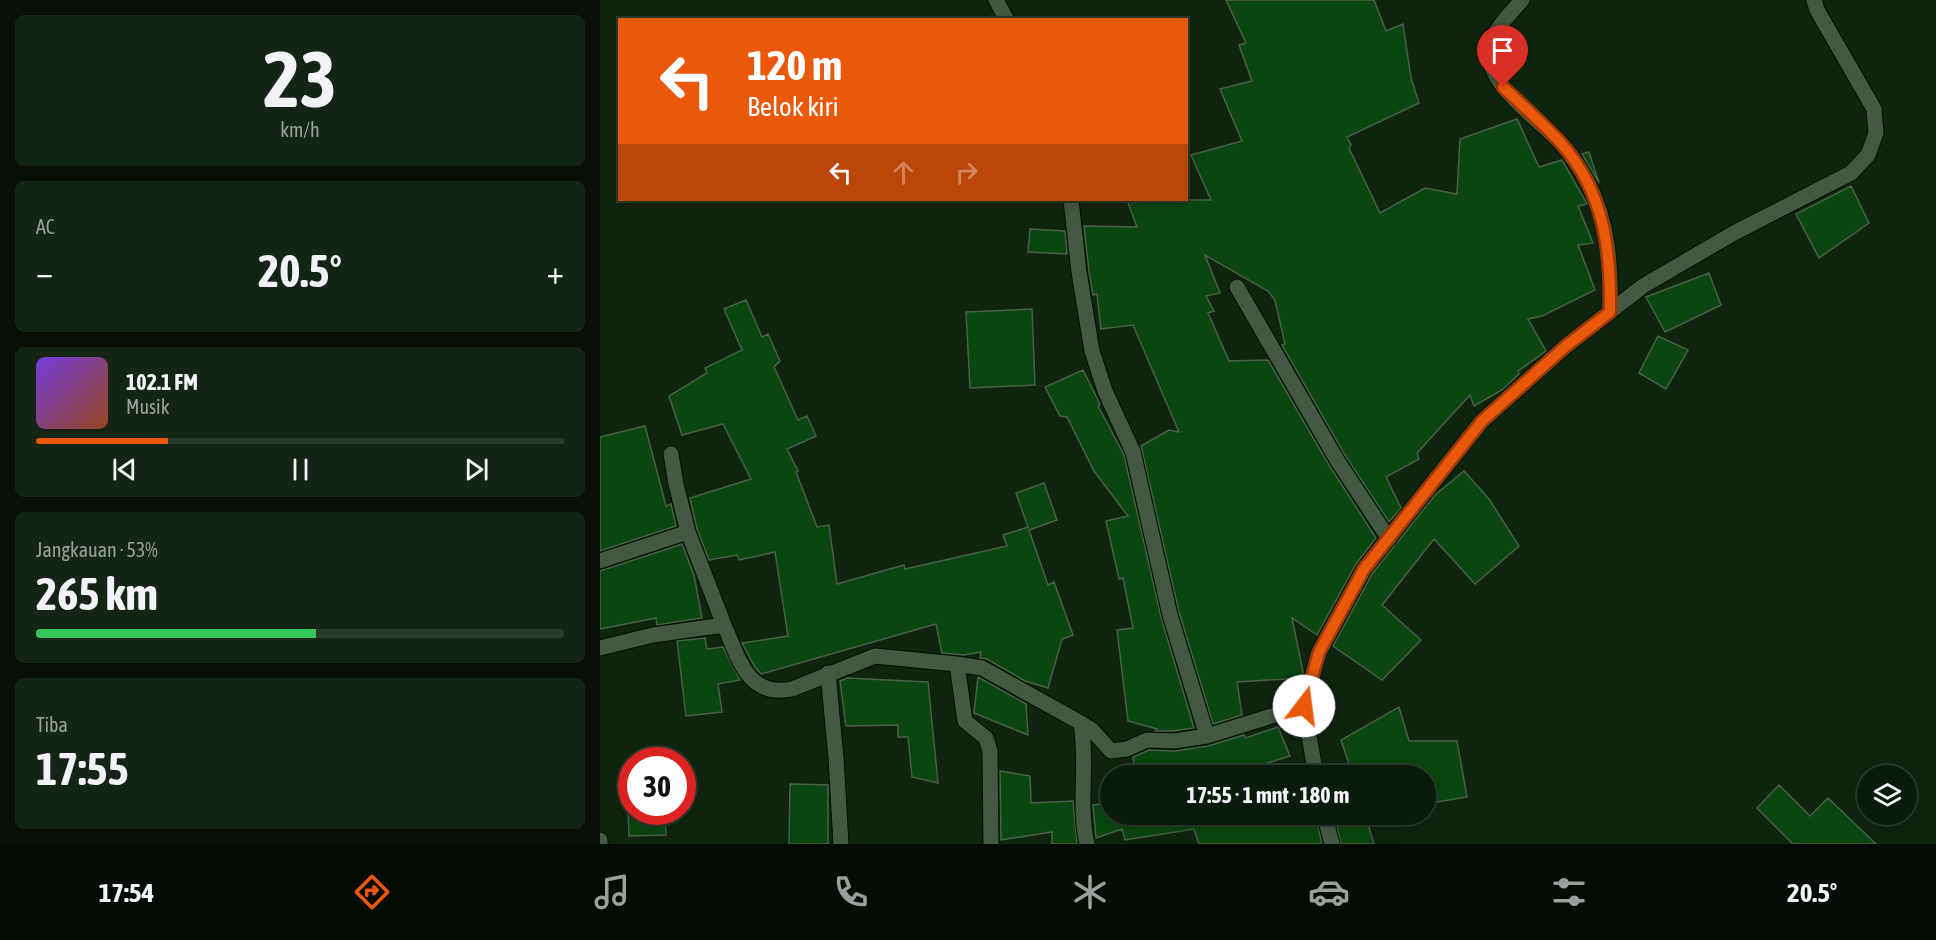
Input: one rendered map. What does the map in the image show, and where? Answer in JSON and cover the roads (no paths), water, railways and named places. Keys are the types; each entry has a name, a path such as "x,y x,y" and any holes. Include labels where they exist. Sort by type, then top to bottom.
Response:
{"street":[{"path":"996,0 1006,18"},
{"path":"1522,0 1504,20 1490,45 1491,65 1503,87 1560,143 1588,184 1606,232 1611,271 1610,312"},
{"path":"1314,765 1304,706 1319,652 1364,569 1482,421 1566,346 1643,286 1734,233 1851,173 1868,155 1876,133 1875,109 1817,10 1814,0"},
{"path":"1071,201 1079,272 1092,351 1105,391 1133,452 1170,615 1207,736"},
{"path":"1237,287 1337,460 1389,539"},
{"path":"671,454 675,484 688,532 724,625 748,676 758,685 770,690 792,689 875,656 981,668 1081,723 1092,730 1111,750 1127,749 1147,740 1174,741 1207,736 1304,706"},
{"path":"600,561 688,532"},
{"path":"600,648 653,634 724,625"},
{"path":"957,664 965,721 986,738 990,751 991,844"},
{"path":"828,674 841,844"},
{"path":"1081,723 1084,742 1083,801 1087,844"},
{"path":"1327,825 1332,844"}]}
